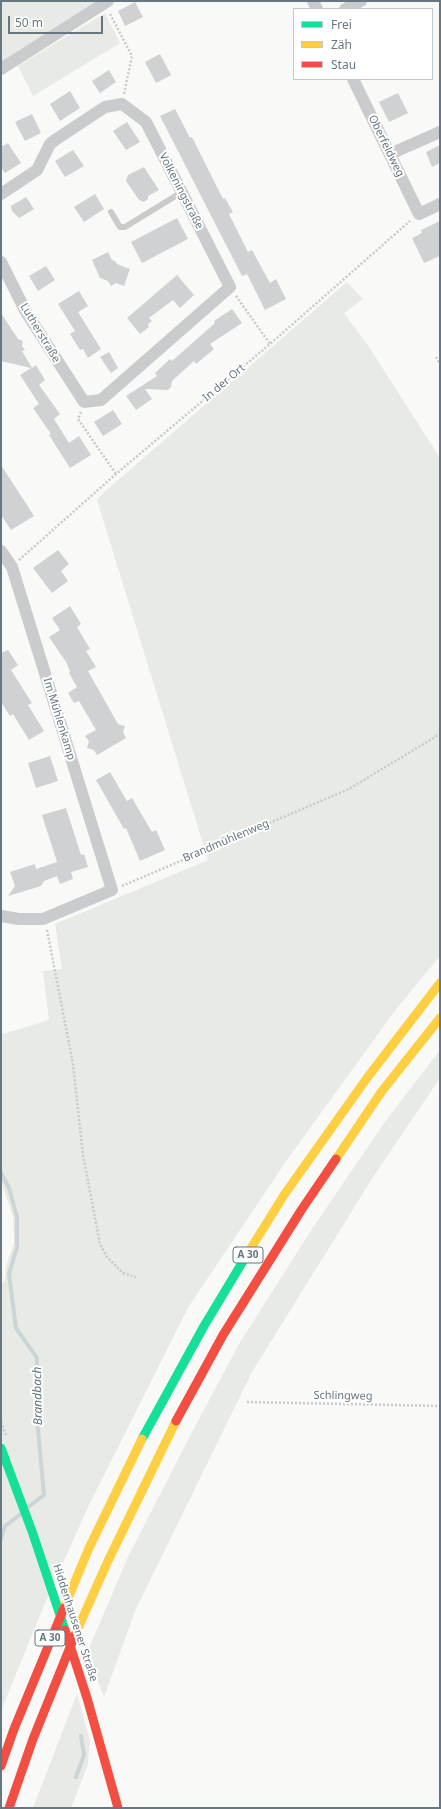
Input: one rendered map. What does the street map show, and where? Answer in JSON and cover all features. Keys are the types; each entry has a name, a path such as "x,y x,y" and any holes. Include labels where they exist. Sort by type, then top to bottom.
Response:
{"main road":[{"name":"A 30","path":"1,1766 14,1729 89,1548 150,1424 204,1326 284,1195 366,1078 440,983"},
{"name":"A 30","path":"9,1808 33,1738 74,1636 107,1563 163,1446 223,1335 306,1203 382,1091 440,1018"},
{"name":"Hiddenhausener Straße","path":"1,1448 33,1534 87,1698 118,1808"}],"street":[{"path":"347,8 361,1"},
{"path":"1,69 106,2"},
{"name":"Oberfeldweg","path":"353,80 419,214"},
{"path":"1,194 37,170 50,144 55,140 105,107 122,104"},
{"name":"Volkeningstraße","path":"122,104 146,122 230,288"},
{"path":"390,154 440,132"},
{"path":"419,214 440,204"},
{"name":"Lutherstraße","path":"1,262 26,312 84,402"},
{"path":"84,402 101,400 230,288"},
{"name":"Im Mühlenkamp","path":"1,551 12,567 112,890"},
{"path":"1,916 19,919 43,919 112,890"}],"lane":[{"path":"111,212 120,227 125,227 182,192"}],"path":[{"path":"106,2 132,56 122,104"},
{"name":"In der Ort","path":"12,567 116,474 270,344 419,214"},
{"path":"230,288 270,344"},
{"path":"436,357 440,364"},
{"path":"84,402 78,419 116,474"},
{"name":"Brandmühlenweg","path":"112,890 349,789 440,734"},
{"path":"47,917 48,933 73,1064 83,1155 100,1244 106,1257 124,1273 136,1277"},
{"name":"Schlingweg","path":"247,1402 440,1406"}],"shaded area":[{"path":"1,1 98,1 1,63"},
{"path":"105,13 120,43 33,96 18,66"},
{"path":"347,282 363,299 344,313 369,347 440,458 440,956 394,1012 289,1157 189,1306 89,1505 45,1603 1,1711 1,1285 5,1280 6,1266 14,1243 13,1217 1,1181 1,1030 3,1034 49,1020 43,971 62,969 55,924 208,860 97,500 102,494"},
{"path":"440,1050 440,1078 373,1177 252,1372 135,1611 104,1697 87,1653 128,1557 190,1436 239,1344 312,1229 387,1119"},
{"path":"77,1694 90,1740 88,1764 71,1808 33,1808"}],"building":[{"path":"135,2 143,17 125,26 118,11"},
{"path":"160,54 171,75 156,83 145,62"},
{"path":"109,70 116,82 100,93 92,81"},
{"path":"70,91 80,108 60,121 50,104"},
{"path":"398,93 408,113 389,122 379,102"},
{"path":"175,109 190,138 192,137 223,199 225,198 233,212 229,214 248,252 252,250 270,283 276,279 286,299 265,310 247,274 242,276 160,116"},
{"path":"32,114 41,133 25,141 15,122"},
{"path":"127,122 140,142 126,150 113,131"},
{"path":"8,143 21,163 5,173 1,167 1,147"},
{"path":"440,145 440,163 432,167 426,152"},
{"path":"73,150 84,166 65,177 55,161"},
{"path":"144,167 159,190 148,196 148,199 144,202 139,200 126,181 128,175"},
{"path":"95,194 104,209 84,222 74,207"},
{"path":"26,197 34,209 19,218 12,211 11,206"},
{"path":"177,218 188,239 142,263 131,242"},
{"path":"440,221 440,256 424,263 412,238 422,233 421,230"},
{"path":"108,252 112,260 117,264 130,269 124,286 116,283 111,286 108,281 100,278 92,260"},
{"path":"46,266 55,280 38,291 29,276"},
{"path":"177,275 194,295 180,308 173,300 149,318 152,321 148,324 149,327 140,334 127,318"},
{"path":"79,291 88,306 78,312 101,349 88,358 83,349 80,350 70,334 75,331 58,304"},
{"path":"232,309 242,323 210,344 214,349 196,364 194,361 172,381 171,387 168,390 145,389 152,399 136,410 126,396 157,376 155,373 170,359 172,361 215,323 214,321"},
{"path":"1,313 18,339 23,341 22,346 25,350 22,351 32,368 36,365 45,380 39,385 60,414 54,419 69,443 79,436 91,455 70,468 49,435 51,434 33,408 39,404 20,375 31,368 1,361"},
{"path":"109,352 118,368 111,373 100,357"},
{"path":"113,410 122,424 103,436 94,422"},
{"path":"1,465 34,516 11,530 1,515"},
{"path":"58,550 69,564 61,571 68,581 52,593 33,568"},
{"path":"70,606 81,624 77,627 90,649 86,651 96,667 88,671 118,724 125,726 123,732 126,738 97,755 94,750 87,748 89,741 85,736 96,730 79,701 74,703 68,693 77,687 69,673 70,671 66,662 49,637 60,630 52,618"},
{"path":"8,650 18,665 11,670 32,703 28,705 44,731 29,740 13,714 10,716 1,702 1,653"},
{"path":"50,756 58,781 36,788 28,763"},
{"path":"110,772 127,801 132,798 152,832 156,830 165,850 140,861 126,828 124,829 96,780"},
{"path":"66,808 81,855 84,854 88,867 71,872 73,879 60,884 57,876 44,881 41,886 8,896 15,886 10,872 35,864 36,869 57,862 42,815"}],"waterway":[{"name":"Brandbach","path":"1,1173 9,1188 17,1217 17,1247 9,1274 16,1328 37,1358 36,1408 44,1495 27,1508"},
{"name":"Brandbach","path":"1,1539 5,1526 22,1513"},
{"path":"76,1777 84,1755 81,1736"}],"traffic: fast":[{"path":"142,1439 204,1326 248,1253"},
{"path":"1,1448 33,1534 65,1630"}],"traffic: slow":[{"path":"248,1253 284,1195 367,1078 440,983"},
{"path":"336,1159 382,1091 440,1018"},
{"path":"75,1635 107,1563 176,1421"},
{"path":"64,1608 89,1548 142,1439"}],"traffic: jam":[{"path":"176,1421 223,1335 302,1209 336,1159"},
{"path":"1,1766 14,1729 64,1608"},
{"path":"65,1630 87,1698 118,1808"},
{"path":"9,1808 33,1739 75,1635"}]}
